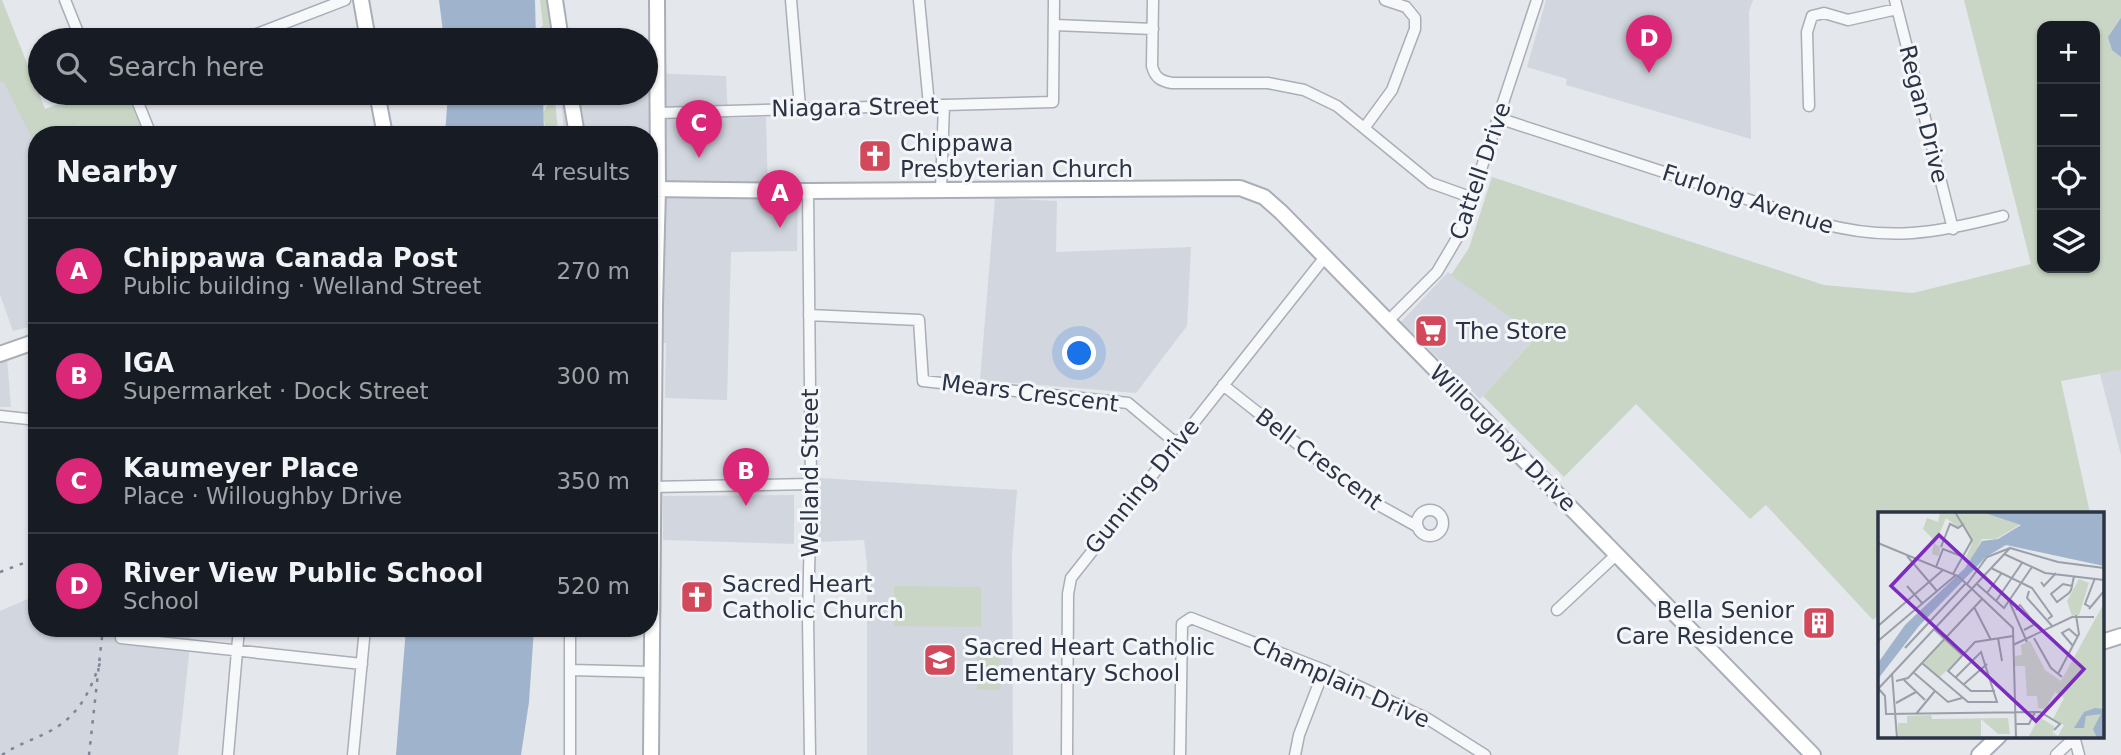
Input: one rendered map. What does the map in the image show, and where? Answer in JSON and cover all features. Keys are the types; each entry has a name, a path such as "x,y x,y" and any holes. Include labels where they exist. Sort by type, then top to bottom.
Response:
{"street":[{"path":"65,0 76,28"},
{"path":"272,28 345,0"},
{"path":"361,0 366,28"},
{"path":"555,0 559,28"},
{"path":"657,0 657,28"},
{"path":"790,0 800,107"},
{"path":"919,0 929,105"},
{"path":"1054,0 1055,25 1153,29"},
{"path":"1153,0 1152,66 1161,81 1268,83 1290,86 1326,100 1365,127 1431,183 1474,198"},
{"path":"1365,127 1388,97 1415,29 1415,18 1406,7 1385,0"},
{"name":"Cattell Drive","path":"1388,321 1430,279 1461,233 1537,0"},
{"path":"1809,106 1807,32 1812,16 1824,13 1840,19 1855,19 1896,4"},
{"name":"Regan Drive","path":"1896,4 1953,229"},
{"name":"Niagara Street","path":"658,113 1053,102 1055,25"},
{"path":"941,189 944,104"},
{"path":"139,105 147,126"},
{"path":"379,105 384,126"},
{"path":"572,105 576,126"},
{"path":"656,126 658,105"},
{"name":"Furlong Avenue","path":"1498,118 1836,228 1886,235 1925,233 2003,216"},
{"name":"Willoughby Drive","path":"658,189 808,191 1240,188 1264,197 1813,755"},
{"name":"Welland Street","path":"808,191 810,755"},
{"name":"Gunning Drive","path":"1067,755 1068,594 1071,578 1325,257"},
{"name":"Mears Crescent","path":"810,315 919,320 923,381 1128,403 1177,444"},
{"path":"0,354 28,344"},
{"name":"Bell Crescent","path":"1223,385 1366,498 1418,527"},
{"path":"0,416 28,419"},
{"path":"658,487 811,484"},
{"path":"1557,610 1617,554"},
{"name":"Champlain Drive","path":"1180,755 1182,624 1191,618 1324,670 1428,719 1485,755"},
{"path":"2104,641 2121,636"},
{"path":"228,755 238,637"},
{"path":"353,755 364,637"},
{"path":"570,637 570,755"},
{"path":"651,755 652,637"},
{"path":"121,638 362,664"},
{"path":"570,670 652,672"},
{"path":"1295,755 1299,735 1324,670"},
{"path":"1979,755 1997,738"},
{"path":"2056,755 2073,738"}],"shaded area":[{"path":"1546,0 1753,0 1749,11 1751,139 1566,85 1567,79 1527,67"},
{"path":"0,20 34,126 28,126 28,327 13,331 0,295"},
{"path":"658,73 726,76 728,118 766,117 768,196 798,195 797,251 731,252 727,400 665,398 666,343 658,343 658,126 563,126 562,105 658,105"},
{"path":"995,198 1057,201 1056,252 1191,247 1187,326 1136,393 980,380"},
{"path":"1448,272 1537,336 1480,399 1401,322"},
{"path":"7,358 11,407 0,407 0,361"},
{"path":"2121,370 2121,455 2100,374"},
{"name":"Sacred Heart Catholic Elementary School","path":"819,478 1017,490 1012,553 1013,755 867,755 867,564 864,540 817,542"},
{"path":"794,495 794,544 663,540 663,496"},
{"path":"28,599 28,637 191,637 178,755 0,755 0,611"}],"green space":[{"path":"2,0 28,66 28,105 43,105 45,109 56,105 132,105 140,126 77,126 81,121 76,126 28,126 28,130 3,81 0,82"},
{"path":"540,0 549,0 553,28 541,28 543,25"},
{"path":"1964,0 2121,0 2121,370 2061,381 2090,512 1878,512 1878,615 1873,620 1766,505 1750,519 1636,404 1564,477 1483,396 1537,336 1451,275 1469,248 1492,177 1824,285 1913,293 2031,264"},
{"path":"547,105 555,105 558,126 545,126 543,113"},
{"path":"894,586 981,587 981,627 894,626"},
{"path":"1000,651 1001,690 977,690 977,652"}],"water":[{"path":"439,0 535,0 536,28 442,28"},
{"path":"2121,18 2121,57 2112,50 2108,37"},
{"path":"447,105 543,105 544,126 446,126"},
{"path":"405,637 533,637 529,702 521,755 396,755"}],"railway":[{"path":"0,572 28,561"},
{"path":"89,755 102,637"},
{"path":"2,755 50,731 73,714 84,699 100,663"}],"place":[{"name":"River View Public School","path":"1649,73"},
{"name":"Chippawa Presbyterian Church","path":"875,156"},
{"name":"Kaumeyer Place","path":"699,158"},
{"name":"Chippawa Canada Post","path":"780,228"},
{"name":"The Store","path":"1431,331"},
{"name":"IGA","path":"746,506"},
{"name":"Sacred Heart Catholic Church","path":"697,597"},
{"name":"Bella Senior Care Residence","path":"1819,623"},
{"name":"Sacred Heart Catholic Elementary School","path":"940,660"}]}
